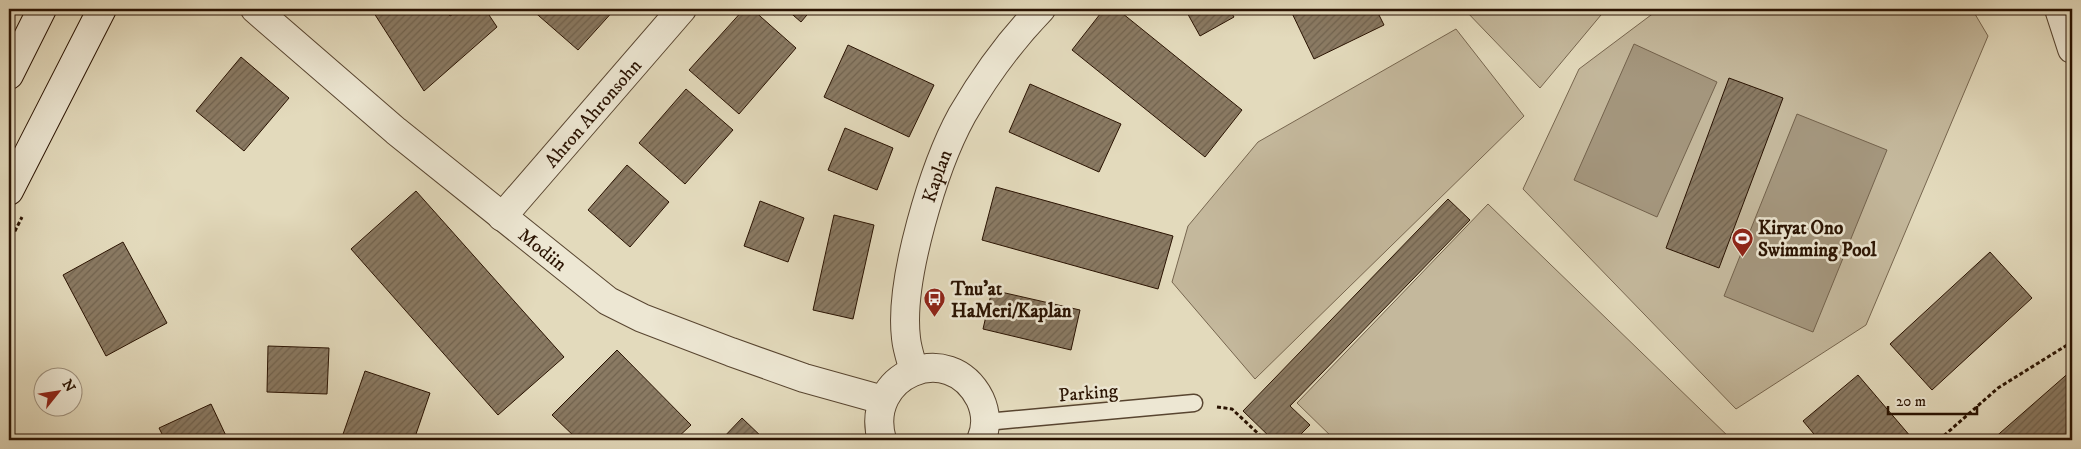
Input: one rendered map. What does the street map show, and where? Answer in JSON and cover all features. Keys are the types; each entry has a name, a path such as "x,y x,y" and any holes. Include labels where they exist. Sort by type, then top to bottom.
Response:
{"street":[{"path":"9,75 42,9"},
{"path":"9,191 102,9"},
{"name":"Modiin","path":"255,9 396,131 608,301 642,318 804,378 883,400"},
{"name":"Ahron Ahronsohn","path":"502,217 682,9"},
{"name":"Kaplan","path":"914,371 906,336 906,296 916,243 934,183 946,150 962,116 1003,52 1041,9"},
{"path":"2059,9 2072,49"},
{"path":"882,440 879,430 879,415 883,400 896,382 914,371 931,368 948,370 963,378 975,390 983,405 983,431"}],"lane":[{"name":"Parking","path":"983,431 1194,403"}],"path":[{"path":"1939,440 1998,388 2072,342"},
{"path":"1194,403 1232,409 1265,440"}],"shaded area":[{"path":"1464,9 1606,9 1540,88"},
{"name":"Kiryat Ono Swimming Pool","path":"1659,9 1972,9 1988,36 1866,325 1736,409 1523,189 1579,69"},
{"path":"1456,29 1524,116 1255,379 1172,282 1188,226 1258,142"},
{"path":"1634,44 1717,82 1657,217 1574,180"},
{"path":"1797,114 1887,150 1813,332 1724,296"},
{"path":"1488,204 1732,440 1335,440 1297,403"}],"building":[{"path":"445,9 450,16 461,9 485,9 497,27 424,91 372,10"},
{"path":"531,9 615,9 578,50"},
{"path":"744,9 752,9 796,48 739,114 689,70"},
{"path":"786,9 812,9 801,22"},
{"path":"1104,9 1117,9 1242,110 1205,157 1072,50"},
{"path":"1185,9 1229,9 1234,17 1200,36"},
{"path":"1290,9 1376,9 1384,25 1314,59"},
{"path":"848,45 934,85 909,137 824,97"},
{"path":"241,57 289,98 244,151 196,111"},
{"path":"1729,78 1783,98 1719,268 1666,248"},
{"path":"1030,84 1121,124 1099,172 1009,132"},
{"path":"686,89 733,130 685,184 639,143"},
{"path":"845,128 893,148 877,190 828,170"},
{"path":"627,165 669,202 630,247 588,210"},
{"path":"996,187 1173,236 1158,289 982,240"},
{"path":"416,191 564,357 498,415 351,249"},
{"path":"1448,199 1470,220 1290,406 1310,425 1295,440 1273,440 1243,411"},
{"path":"760,201 804,218 788,262 744,246"},
{"path":"834,215 874,225 853,319 813,310"},
{"path":"123,242 167,323 106,356 63,275"},
{"path":"1990,252 2032,298 1932,390 1890,344"},
{"path":"992,290 1080,310 1071,350 983,329"},
{"path":"268,346 329,348 327,394 267,392"},
{"path":"617,350 691,425 675,440 578,440 552,415"},
{"path":"2072,370 2072,440 1992,440"},
{"path":"365,371 430,393 414,440 341,440"},
{"path":"1858,375 1911,437 1907,440 1819,440 1803,421"},
{"path":"211,404 228,440 165,440 159,428"},
{"path":"742,418 765,440 721,440"}],"place":[{"name":"Kiryat Ono Swimming Pool","path":"1742,257"},
{"name":"Tnu'at HaMeri/Kaplan","path":"935,318"}]}
